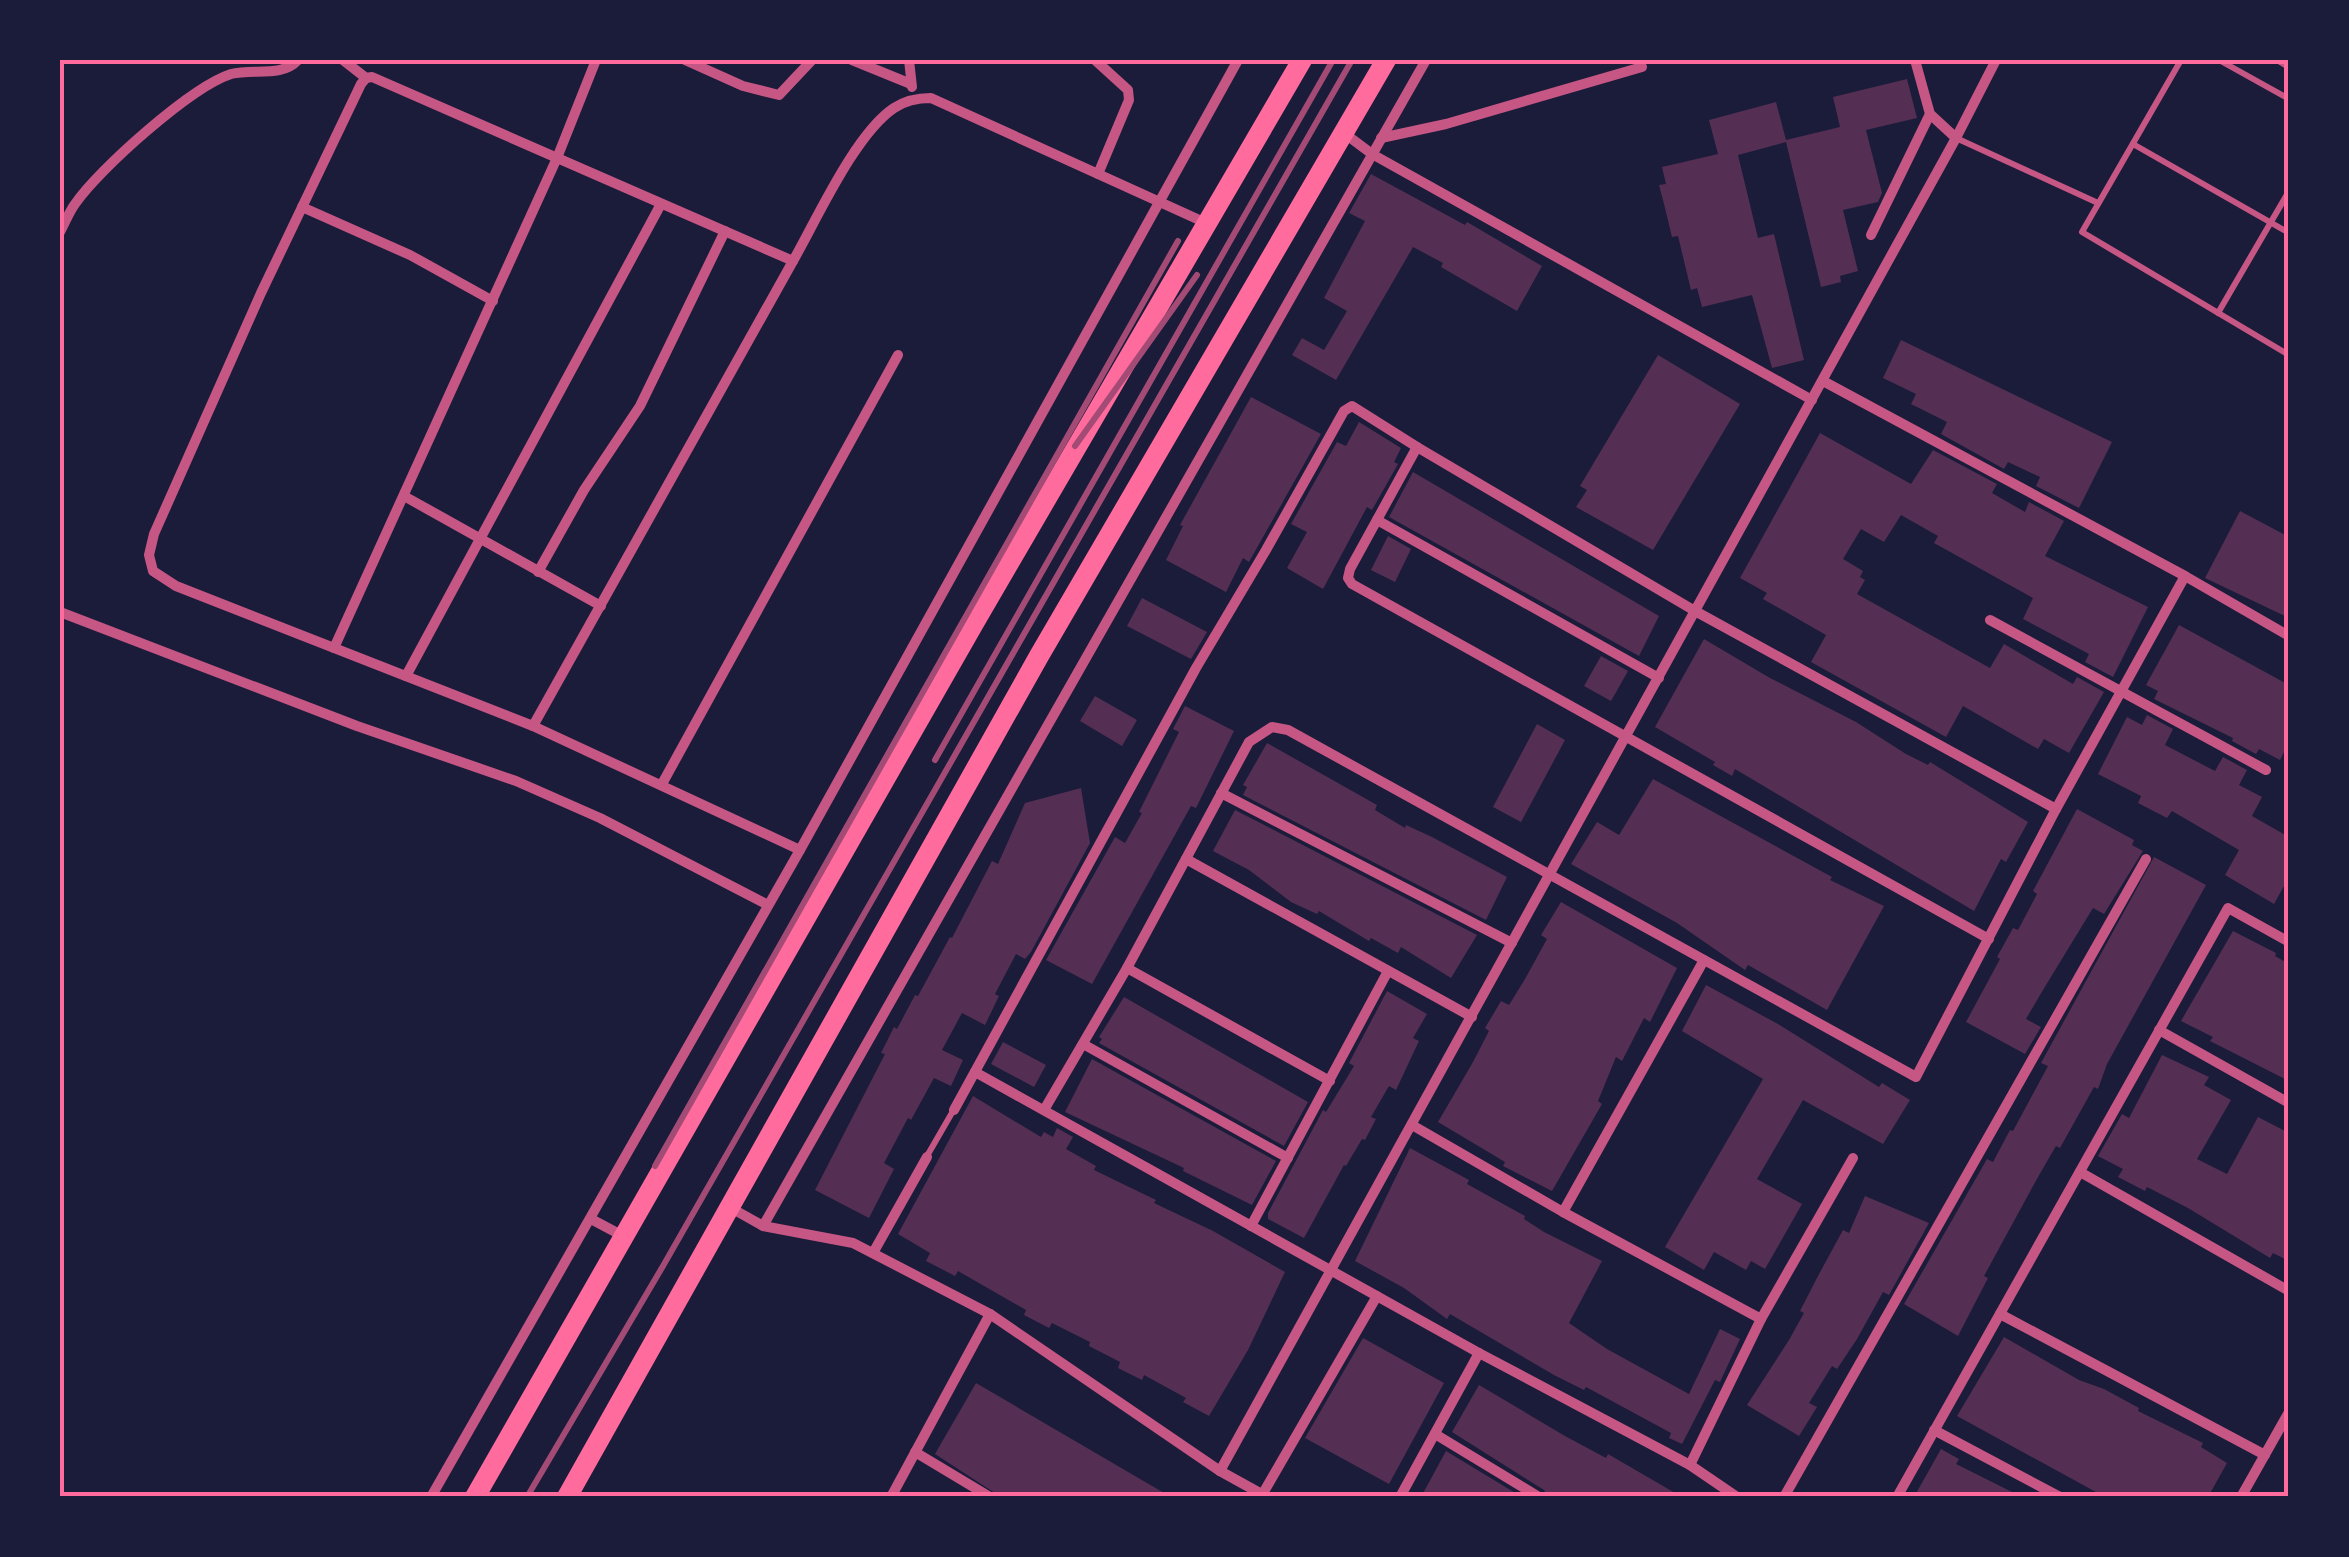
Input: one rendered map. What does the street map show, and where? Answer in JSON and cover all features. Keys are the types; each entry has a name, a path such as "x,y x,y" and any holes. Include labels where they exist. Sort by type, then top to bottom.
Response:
{"main road":[{"path":"475,1497 1302,60"},
{"path":"566,1497 1030,674 1386,60"}],"street":[{"path":"60,232 74,204 105,169 202,90 230,75 278,71 290,68 298,60"},
{"path":"343,60 366,78 793,261"},
{"path":"334,648 558,158 596,60"},
{"path":"685,60 744,86 779,95 812,60"},
{"path":"852,60 911,84"},
{"path":"908,60 913,98"},
{"path":"1095,60 1128,90 1129,100 1098,174"},
{"path":"432,1497 800,850 1238,60"},
{"path":"763,1226 1426,60"},
{"path":"1915,60 1930,114 1956,138"},
{"path":"1220,1471 1696,612 1996,60"},
{"path":"2280,60 2289,65"},
{"path":"1381,138 1446,124 1642,68"},
{"path":"366,78 302,207 162,517 149,554 153,572 534,726 800,850"},
{"path":"534,726 860,143 892,109 913,98 932,98 1206,224"},
{"path":"1871,235 1930,114"},
{"path":"1344,133 1372,154 1812,400"},
{"path":"406,676 661,204"},
{"path":"302,207 410,255 492,301"},
{"path":"538,572 584,490 640,406 725,232"},
{"path":"662,784 898,356"},
{"path":"1822,381 2289,636"},
{"path":"954,1110 1196,668 1344,411 1352,406 1696,612 2056,809"},
{"path":"1417,447 1350,569 1348,578 1352,584 1989,938"},
{"path":"404,496 601,606"},
{"path":"1377,520 1658,678"},
{"path":"1044,1110 1127,968 1249,742 1272,727 1288,730 1916,1078 2056,809 2185,576"},
{"path":"60,612 357,726 516,781 600,818 768,905"},
{"path":"1990,620 2266,770"},
{"path":"1221,793 1512,943"},
{"path":"1186,859 1472,1017"},
{"path":"1784,1497 2146,859"},
{"path":"1896,1497 2228,908 2289,942"},
{"path":"1563,1212 1704,960"},
{"path":"1127,968 1330,1082"},
{"path":"1251,1226 1388,971"},
{"path":"2159,1030 2289,1103"},
{"path":"1083,1044 1288,1158"},
{"path":"974,1072 1479,1353 1690,1465 1738,1497"},
{"path":"1412,1125 1762,1319"},
{"path":"873,1253 927,1158"},
{"path":"1690,1465 1762,1319 1853,1158"},
{"path":"2080,1172 2289,1291"},
{"path":"731,1208 763,1226 853,1243 990,1314 1220,1471 1265,1496 1377,1296"},
{"path":"591,1219 624,1237"},
{"path":"892,1497 990,1314"},
{"path":"2000,1314 2265,1455"},
{"path":"1400,1497 1479,1353"},
{"path":"2241,1497 2289,1412"},
{"path":"1934,1430 2060,1497"},
{"path":"1435,1434 1540,1497"},
{"path":"915,1452 990,1497"}],"lane":[{"path":"2181,60 2082,232 2289,355"},
{"path":"2219,60 2289,100"},
{"path":"1956,138 2098,203"},
{"path":"2132,144 2289,233"},
{"path":"2218,312 2289,192"},
{"path":"927,1158 954,1110"}],"building":[{"path":"1907,79 1917,118 1866,130 1882,193 1878,202 1843,210 1858,271 1840,276 1841,282 1821,287 1786,142 1738,155 1758,238 1774,234 1804,360 1772,368 1752,295 1702,307 1697,288 1691,290 1678,236 1672,237 1659,185 1666,184 1662,167 1718,154 1709,120 1776,102 1786,140 1840,127 1833,97"},
{"path":"1371,174 1465,225 1467,222 1542,266 1517,311 1413,247 1336,380 1292,355 1302,338 1324,350 1347,311 1324,298 1365,221 1349,213"},
{"path":"1901,340 2112,442 2079,508 2036,486 2040,477 2008,462 2004,469 1941,434 1947,422 1911,404 1916,394 1883,378"},
{"path":"1658,355 1740,404 1653,550 1576,507 1587,490 1580,486"},
{"path":"1251,397 1321,434 1249,562 1243,558 1226,592 1166,560 1183,526 1180,525"},
{"path":"1359,422 1401,448 1394,462 1398,464 1372,510 1367,507 1323,589 1287,568 1307,532 1291,524 1337,442 1346,446"},
{"path":"1820,433 1911,484 1933,450 1997,484 1992,493 2025,512 2029,502 2064,521 2045,556 2148,607 2113,677 2085,662 2089,654 2023,619 2033,598 1934,543 1938,536 1901,515 1884,542 1861,529 1843,559 1863,571 1860,577 1865,580 1857,594 1990,668 2004,644 2073,684 2077,677 2104,692 2069,753 2044,739 2038,749 1963,706 1946,737 1811,662 1826,635 1763,599 1767,593 1740,578"},
{"path":"1413,472 1659,616 1639,656 1389,517"},
{"path":"2240,511 2289,537 2289,618 2205,578"},
{"path":"1388,536 1411,549 1395,582 1371,570"},
{"path":"1142,598 1207,632 1191,659 1127,626"},
{"path":"2179,625 2289,685 2289,742 2280,760 2259,749 2256,754 2232,741 2233,738 2154,699 2158,691 2146,685"},
{"path":"1704,639 1856,722 1906,754 1928,765 1930,762 2028,822 2006,862 2001,859 1974,911 1735,769 1732,776 1655,727"},
{"path":"1601,656 1628,671 1611,701 1584,686"},
{"path":"1095,696 1137,720 1122,746 1080,721"},
{"path":"1185,706 1234,731 1196,808 1191,806 1092,984 1046,960 1115,837 1125,843 1142,813 1139,812 1179,732 1173,729"},
{"path":"2147,715 2173,729 2165,745 2215,771 2223,757 2247,770 2239,785 2262,797 2252,816 2289,837 2289,877 2274,904 2225,875 2239,850 2172,811 2167,818 2138,803 2141,796 2098,774 2127,717 2142,725"},
{"path":"1537,724 1565,740 1521,822 1493,807"},
{"path":"1267,743 1377,805 1375,810 1405,828 1406,825 1432,837 1507,877 1486,920 1243,795 1247,787 1243,785"},
{"path":"1653,779 1832,877 1830,880 1884,906 1827,1010 1748,965 1745,970 1677,923 1571,864 1597,822 1619,835"},
{"path":"1081,788 1090,843 1031,952 1025,959 1016,954 995,994 999,996 985,1025 962,1013 942,1050 963,1060 951,1086 934,1078 911,1120 908,1118 884,1163 894,1169 869,1218 815,1190 885,1054 881,1053 894,1027 897,1029 915,995 918,996 992,861 998,864 1025,803"},
{"path":"2077,809 2134,840 2132,845 2143,851 2104,914 2093,908 2026,1019 2041,1027 2025,1054 1966,1022 2013,928 2018,930 2037,894 2033,891"},
{"path":"1235,810 1477,935 1451,978 1401,947 1398,953 1371,938 1369,941 1319,911 1317,914 1291,902 1249,870 1213,851"},
{"path":"2154,857 2206,885 2107,1064 2098,1089 2094,1087 2060,1148 2056,1146 2038,1177 1984,1276 1988,1278 1958,1336 1904,1304 1987,1159 1993,1162 2010,1130 2013,1131 2048,1066 2041,1063"},
{"path":"1561,902 1677,968 1650,1022 1644,1018 1622,1061 1616,1057 1598,1101 1602,1104 1552,1191 1503,1166 1505,1162 1438,1122 1473,1062 1489,1031 1485,1028 1501,1001 1509,1005 1525,979 1547,939 1541,935"},
{"path":"2233,931 2289,964 2289,1081 2210,1041 2213,1037 2181,1021"},
{"path":"1706,985 1879,1087 1882,1083 1910,1100 1883,1144 1803,1100 1757,1179 1802,1204 1765,1269 1751,1261 1746,1270 1714,1252 1704,1270 1665,1247 1763,1079 1682,1031"},
{"path":"1387,991 1427,1014 1413,1038 1419,1041 1396,1090 1389,1086 1371,1117 1376,1119 1365,1140 1344,1165 1304,1238 1268,1219 1268,1213 1323,1110 1326,1112 1354,1066 1349,1063"},
{"path":"1124,997 1308,1102 1284,1146 1099,1043"},
{"path":"1003,1042 1046,1065 1034,1087 991,1064"},
{"path":"2162,1055 2209,1077 2204,1085 2231,1100 2197,1159 2227,1174 2258,1117 2289,1133 2289,1261 2273,1253 2270,1258 2188,1208 2118,1177 2123,1169 2098,1156 2122,1114 2129,1118"},
{"path":"1092,1059 1276,1161 1252,1205 1065,1112"},
{"path":"973,1096 1041,1137 1044,1132 1053,1137 1057,1128 1073,1137 1066,1149 1096,1166 1094,1170 1285,1272 1248,1350 1209,1416 1144,1375 1142,1380 1118,1368 1120,1362 1089,1346 1090,1342 1052,1323 1049,1328 1024,1315 1026,1310 958,1271 955,1276 926,1261 930,1253 898,1234"},
{"path":"1410,1148 1469,1180 1467,1184 1525,1216 1544,1232 1602,1261 1569,1323 1607,1349 1689,1394 1720,1329 1740,1339 1720,1382 1715,1380 1682,1444 1669,1438 1671,1433 1586,1387 1584,1390 1554,1375 1450,1314 1447,1319 1404,1288 1355,1261"},
{"path":"1865,1196 1929,1223 1889,1295 1883,1292 1837,1369 1832,1366 1809,1403 1817,1407 1799,1436 1747,1405 1789,1340 1818,1276 1843,1230 1849,1233"},
{"path":"2004,1337 2203,1443 2201,1447 2227,1463 2208,1497 2105,1497 1957,1416"},
{"path":"1363,1338 1444,1383 1389,1484 1305,1438"},
{"path":"976,1383 1171,1497 998,1495 935,1454"},
{"path":"1479,1385 1565,1436 1606,1458 1608,1454 1682,1497 1548,1497 1544,1490 1452,1432"},
{"path":"1941,1449 1959,1459 1956,1464 2022,1497 1914,1497"},
{"path":"1446,1451 1522,1497 1421,1497"}],"railway":[{"path":"935,760 1333,60"},
{"path":"527,1497 1352,60"},
{"path":"655,1166 1178,241"},
{"path":"1075,446 1197,275"}]}
